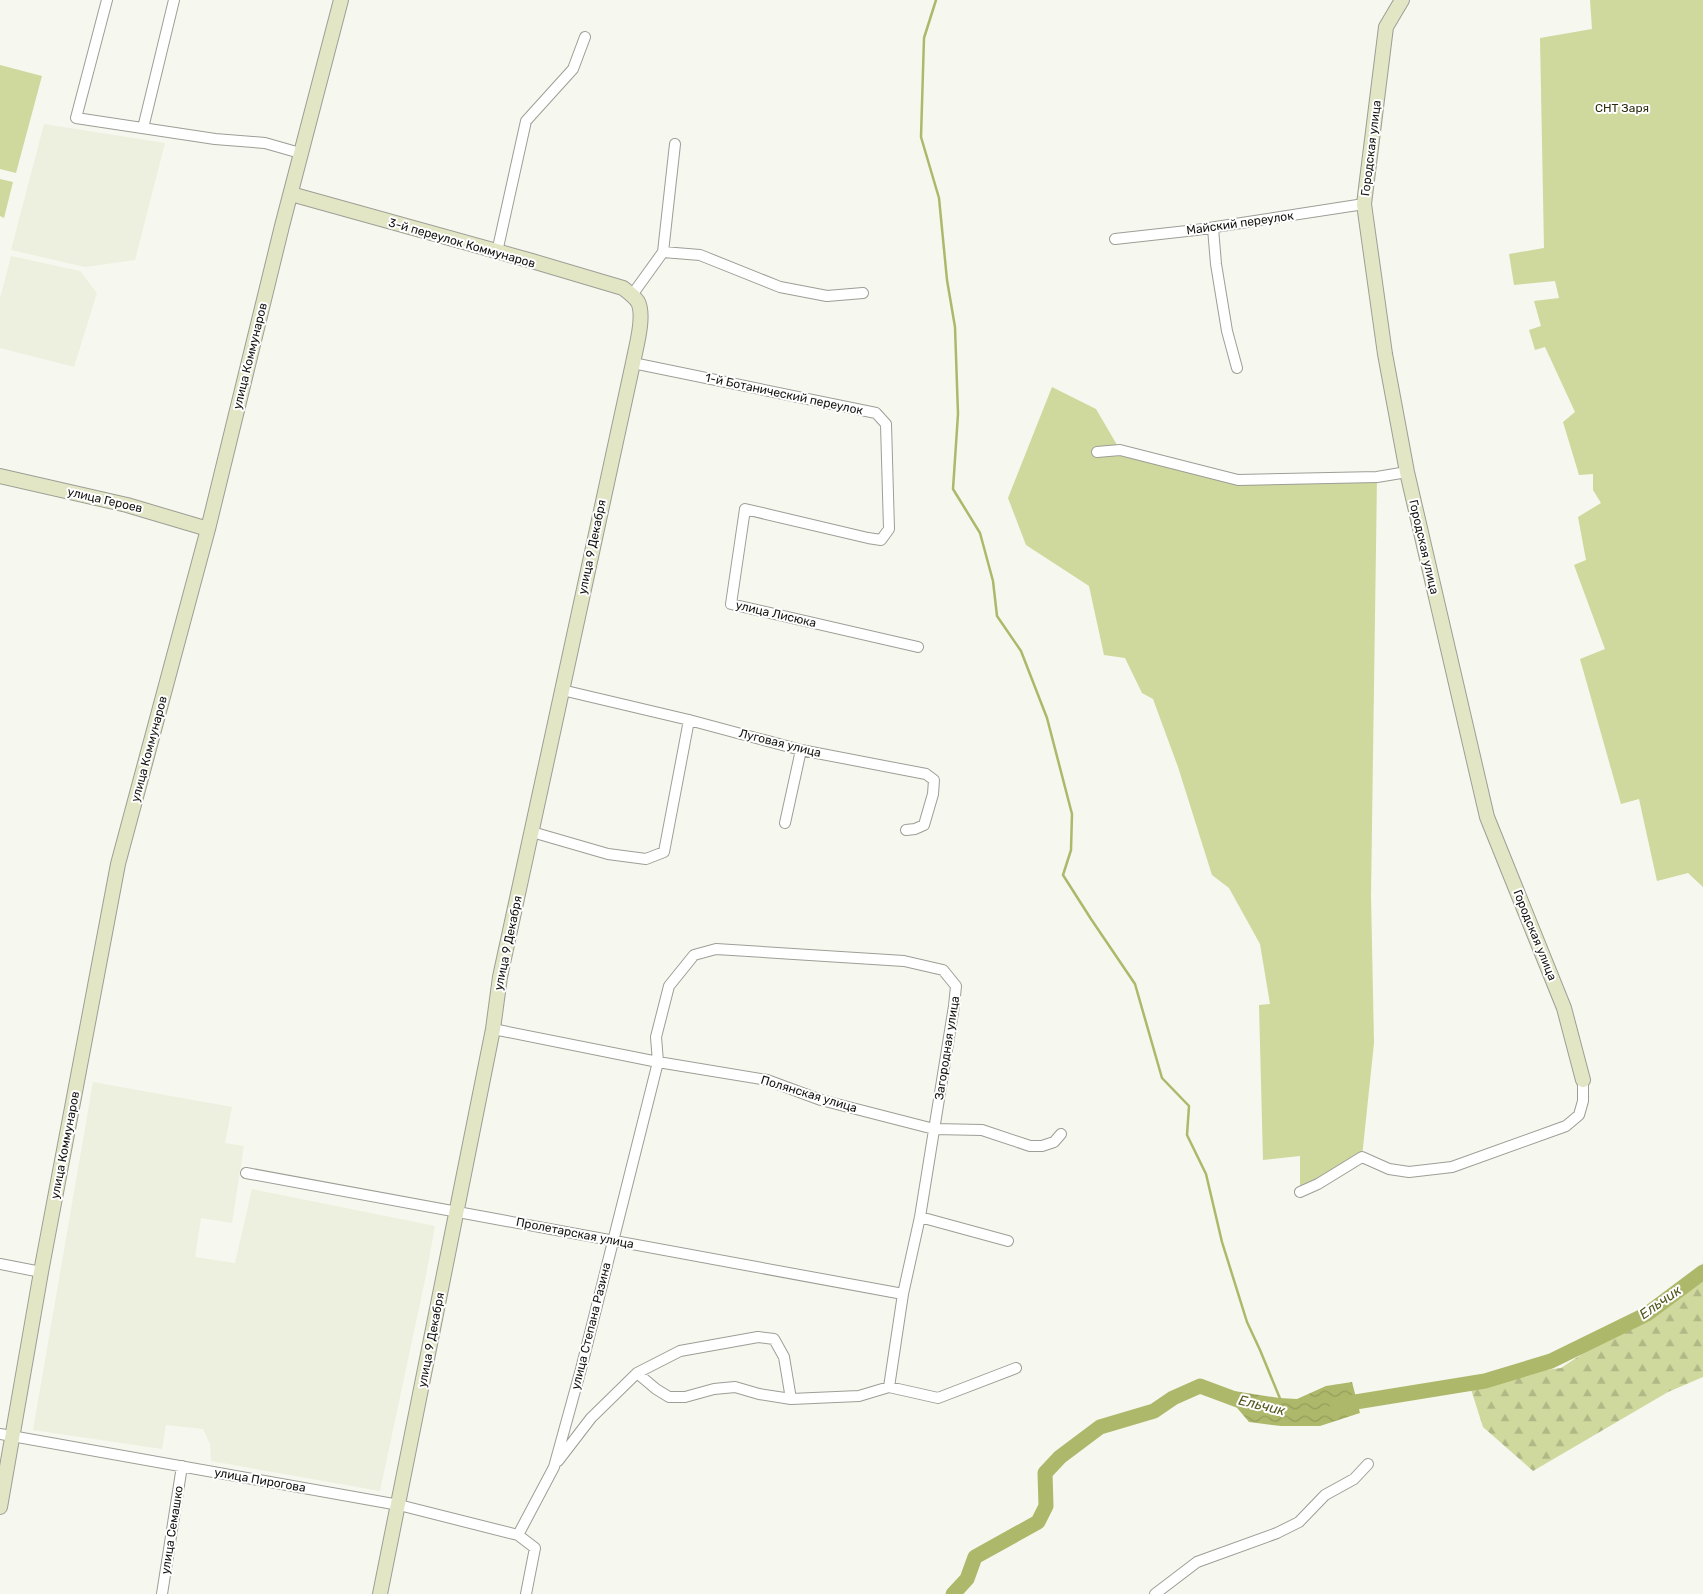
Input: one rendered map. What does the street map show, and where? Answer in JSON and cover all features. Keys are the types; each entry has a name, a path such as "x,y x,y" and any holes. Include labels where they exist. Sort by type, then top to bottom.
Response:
{"street":[{"path":"107,0 76,118 215,139 265,143 300,153"},
{"path":"143,128 174,0"},
{"name":"улица Коммунаров","path":"0,1507 6,1435 41,1272 118,864 208,529 300,153 341,0"},
{"name":"Городская улица","path":"1402,0 1386,26 1364,204 1385,354 1407,472 1487,817 1564,1008 1583,1080"},
{"path":"497,252 526,122 572,69 585,37"},
{"path":"632,295 663,252 675,144"},
{"name":"3-й переулок Коммунаров","path":"291,194 623,288 632,295"},
{"name":"Майский переулок","path":"1115,239 1213,228 1364,204"},
{"path":"1213,228 1216,264 1227,331 1237,368"},
{"path":"663,252 700,256 780,287 827,296 863,293"},
{"name":"улица 9 Декабря","path":"380,1594 493,1029 500,976 633,363 641,314 638,303 632,295"},
{"name":"1-й Ботанический переулок","path":"633,363 876,413 886,424 889,530"},
{"path":"1097,452 1120,450 1238,480 1377,477 1407,472"},
{"name":"улица Героев","path":"0,476 127,505 208,529"},
{"name":"улица Лисюка","path":"889,530 881,540 745,509 730,604 918,647"},
{"name":"Луговая улица","path":"562,690 689,720 801,750 926,774 934,780 933,794 924,825 906,830"},
{"path":"532,832 608,854 646,859 664,852 689,720"},
{"path":"785,823 801,750"},
{"name":"Загородная улица","path":"669,986 694,955 716,949 904,961 943,970 956,986 920,1217 903,1294 889,1388"},
{"name":"улица Степана Разина","path":"518,1535 554,1467 658,1062 656,1037 669,986"},
{"name":"Полянская улица","path":"493,1029 658,1062 767,1080 821,1100 934,1130 982,1130 1030,1146 1042,1146 1054,1142 1061,1134"},
{"path":"1300,1192 1318,1184 1362,1157 1389,1169 1409,1172 1452,1167 1566,1126 1579,1115 1583,1101 1583,1080"},
{"name":"Пролетарская улица","path":"246,1173 903,1294"},
{"path":"920,1217 1008,1241"},
{"path":"0,1264 41,1272"},
{"path":"554,1467 591,1418 637,1373 680,1351 758,1337 774,1339 784,1357 791,1399"},
{"path":"637,1373 669,1397 685,1397 714,1389 735,1387 759,1394 791,1399 859,1396 889,1388 938,1398 1016,1368"},
{"name":"улица Пирогова","path":"6,1435 399,1505 518,1535"},
{"path":"1155,1594 1197,1562 1277,1533 1299,1522 1325,1495 1354,1479 1368,1464"},
{"name":"улица Семашко","path":"162,1594 182,1466"},
{"path":"518,1535 535,1548 526,1594"}],"shaded area":[{"path":"44,124 165,143 135,260 85,267 11,250"},
{"path":"11,256 80,271 97,293 74,367 0,348 0,298"},
{"path":"93,1082 232,1107 225,1143 244,1146 232,1223 201,1218 195,1257 235,1263 252,1189 435,1226 380,1491 211,1461 210,1444 203,1429 166,1425 162,1449 33,1430"}],"green space":[{"name":"СНТ Заря","path":"1590,0 1703,0 1703,887 1688,873 1657,881 1639,799 1621,804 1580,659 1605,649 1574,565 1586,560 1578,517 1601,503 1593,490 1593,474 1579,475 1563,422 1575,412 1545,347 1535,350 1529,330 1541,326 1534,301 1559,298 1555,281 1514,285 1509,254 1544,248 1540,38 1592,29"},
{"path":"0,65 42,76 16,173 0,169"},
{"path":"0,179 13,182 4,218 0,216"},
{"path":"1052,387 1096,409 1120,450 1227,478 1377,477 1371,895 1374,1043 1362,1157 1300,1192 1300,1156 1263,1160 1259,1005 1270,1004 1260,944 1229,888 1212,875 1178,767 1153,699 1142,693 1125,658 1104,655 1089,586 1026,545 1008,498"},
{"path":"1703,1263 1703,1377 1668,1392 1533,1471 1483,1427 1468,1380 1561,1368 1677,1291"}],"water":[{"path":"1352,1382 1360,1413 1320,1426 1281,1426 1249,1422 1231,1398 1234,1391 1297,1399 1326,1386"}],"waterway":[{"path":"936,0 924,38 921,137 939,198 947,280 955,327 958,414 953,489 980,533 993,581 997,616 1021,651 1047,718 1072,814 1071,850 1063,875 1135,984 1162,1078 1189,1106 1187,1135 1206,1174 1222,1242 1247,1322 1281,1401"},
{"name":"Ельчик","path":"1337,1405 1485,1381 1551,1361 1647,1314 1703,1272"},
{"name":"Ельчик","path":"953,1594 967,1579 975,1557 1038,1522 1046,1506 1045,1473 1060,1457 1100,1427 1154,1411 1173,1398 1200,1386 1251,1405"}]}
